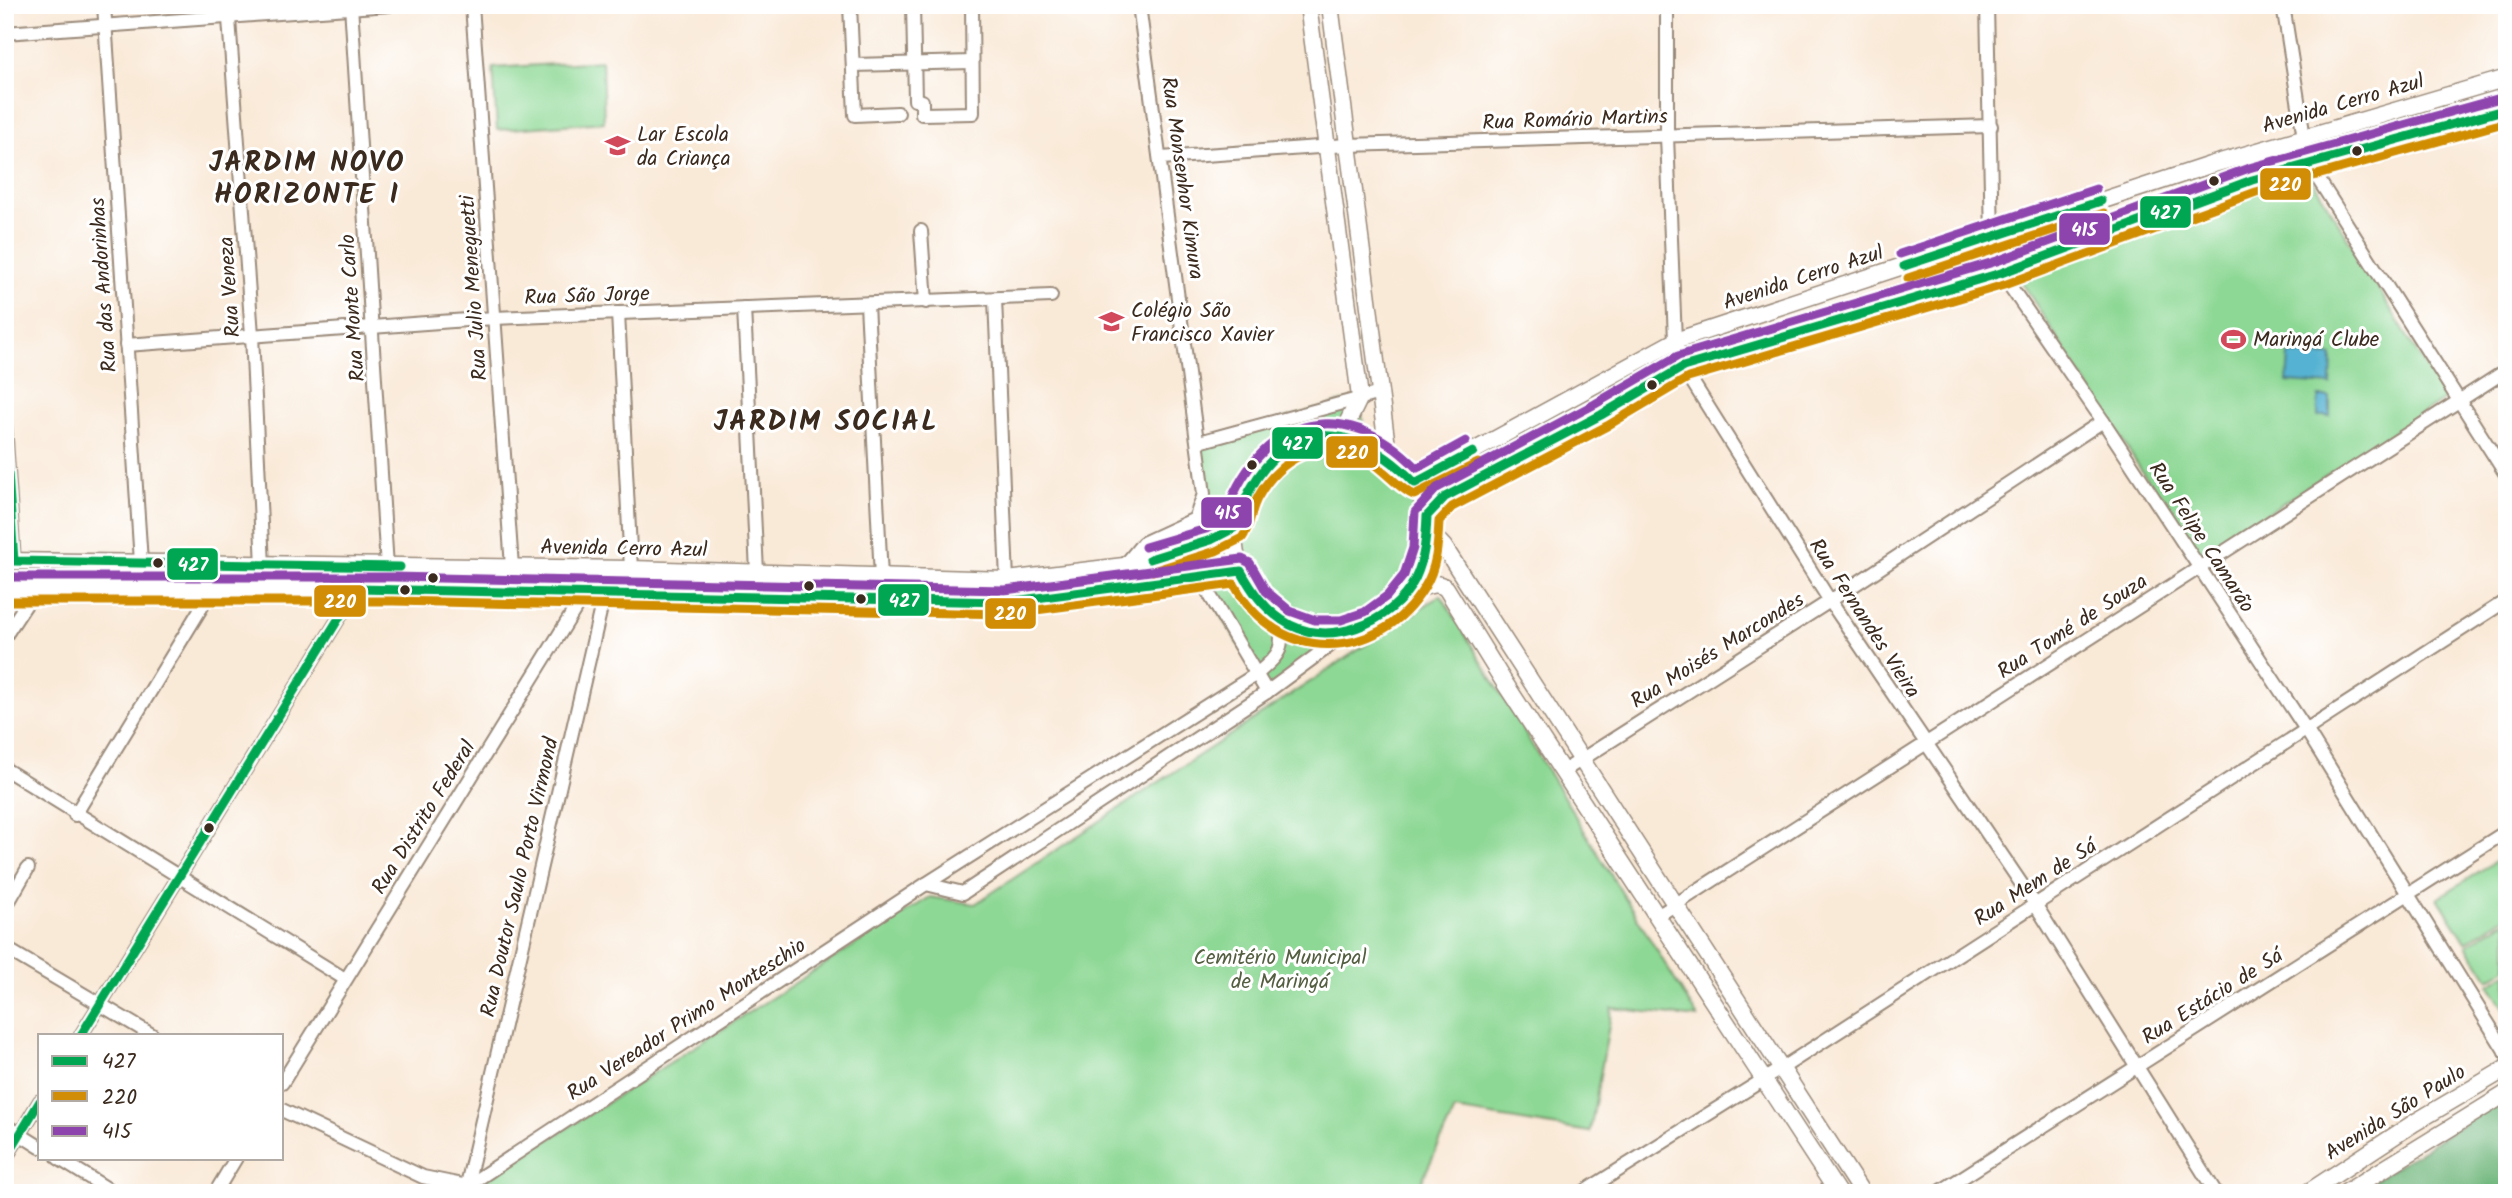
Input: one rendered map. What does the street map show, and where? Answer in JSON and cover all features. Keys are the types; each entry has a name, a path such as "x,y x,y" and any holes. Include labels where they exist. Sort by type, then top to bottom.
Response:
{"main road":[{"path":"1308,5 1360,397 1341,436"},
{"path":"1330,5 1388,454"},
{"name":"Avenida Cerro Azul","path":"1415,483 1675,341 2302,136 2507,78"},
{"path":"1396,607 1414,586 1426,559 1428,523 1459,488 1601,415 1683,367 2001,273 2252,180 2507,109"},
{"path":"1838,1193 1659,915 1562,772 1446,588 1440,583 1430,583 1375,622 1351,630 1326,632 1302,628 1279,617 1257,599 1241,571 1234,528 1244,490 1268,459 1290,445 1315,437 1341,436 1365,442 1388,454 1415,483 1428,523 1862,1193"},
{"name":"Avenida Cerro Azul","path":"10,561 631,569 1007,580 1124,566 1183,550 1234,528"},
{"path":"11,589 69,576 71,567 66,561"},
{"path":"109,590 99,580 102,569 141,562"},
{"path":"393,589 408,584 437,582 445,575 442,567"},
{"path":"11,589 393,589 583,596 1006,603 1241,571"},
{"path":"1060,574 1062,594"},
{"name":"Avenida São Paulo","path":"2307,1193 2414,1123 2507,1068"},
{"name":"Avenida São Paulo","path":"2344,1193 2507,1093"},
{"path":"2384,1167 2382,1152 2406,1135 2414,1123"},
{"path":"2344,1193 2360,1175 2365,1154"}],"street":[{"name":"Rua das Andorinhas","path":"104,5 141,562"},
{"path":"5,33 105,28 229,12 389,5"},
{"name":"Rua Julio Meneguetti","path":"472,5 512,567"},
{"path":"850,5 855,115 898,113"},
{"path":"914,5 915,100 922,101 922,114 973,113 972,5"},
{"name":"Rua Monsenhor Kimura","path":"1124,566 1143,543 1195,519 1203,494 1199,442 1139,5"},
{"name":"Rua Fernandes Vieira","path":"1667,5 1667,136 1675,341 1683,367 1830,601 2035,904 2216,1193"},
{"name":"Rua Felipe Camarão","path":"1987,5 1992,238 2001,273 2103,421 2307,731 2507,1054"},
{"path":"2283,5 2308,163 2507,476"},
{"name":"Rua Monte Carlo","path":"351,7 387,567"},
{"name":"Rua Veneza","path":"229,12 252,335 262,566"},
{"path":"853,65 972,62"},
{"name":"Rua Romário Martins","path":"1161,158 1347,145 1991,127"},
{"path":"921,231 926,302"},
{"name":"Rua São Jorge","path":"126,345 494,318 1051,296"},
{"path":"995,299 1007,580"},
{"path":"867,304 881,577"},
{"path":"744,308 757,572"},
{"path":"618,313 631,569"},
{"name":"Rua Tomé de Souza","path":"1659,915 2507,370"},
{"path":"1199,442 1380,393"},
{"name":"Rua Moisés Marcondes","path":"1562,772 1830,601 2103,421"},
{"path":"5,424 10,561"},
{"name":"Rua Distrito Federal","path":"284,1080 583,596 589,569"},
{"name":"Rua Doutor Saulo Porto Virmond","path":"466,1189 610,569"},
{"path":"1198,575 1258,673 1266,692"},
{"path":"5,636 36,589"},
{"path":"82,1034 357,589"},
{"path":"75,815 212,590"},
{"name":"Rua Mem de Sá","path":"1582,1193 1782,1068 2507,600"},
{"name":"Rua Vereador Primo Monteschio","path":"466,1189 926,884 1258,673 1279,654 1283,644 1279,617"},
{"path":"926,884 963,893 1266,692 1351,630"},
{"path":"5,769 75,815 345,979"},
{"name":"Rua Estácio de Sá","path":"1938,1193 2507,831"},
{"path":"5,908 28,867"},
{"path":"5,948 150,1034"},
{"path":"5,1159 38,1104"},
{"path":"284,1111 423,1177 466,1189"},
{"path":"5,1125 38,1146"},
{"path":"61,1160 114,1193"},
{"path":"215,1193 235,1160"}],"green space":[{"path":"602,61 604,122 497,130 493,68"},
{"name":"Maringá Clube","path":"2306,169 2445,399 2197,558 2019,278"},
{"path":"1360,397 1365,442 1405,474 1419,494 1427,516 1429,539 1425,562 1415,585 1392,611 1339,638 1267,692 1198,575 1201,509 1199,442"},
{"name":"Cemitério Municipal de Maringá","path":"1441,595 1698,1018 1612,1008 1590,1132 1455,1110 1416,1193 472,1193 473,1188 930,897 975,904"},
{"path":"2497,860 2507,875 2507,915 2466,942 2438,898"},
{"path":"2507,919 2507,968 2489,979 2467,945"},
{"path":"2507,973 2507,1012 2489,984"},
{"path":"2507,1096 2507,1193 2354,1193"}],"water":[{"path":"2289,354 2332,356 2331,385 2287,382"},
{"path":"2318,397 2330,397 2330,416 2318,416"}],"transit line":[{"name":"415","path":"5,577 393,577 1005,590 1242,559 1250,563 1266,591 1290,611 1315,620 1341,620 1365,612 1387,596 1404,575 1413,548 1415,512 1437,488 1595,404 1678,356 1997,261 2249,168 2504,97"},
{"name":"427","path":"82,1034 357,589 1006,602 1241,571 1269,610 1299,629 1318,633 1356,628 1375,620 1405,595 1421,563 1427,516 1445,497 1601,415 1683,367 2001,273 2252,180 2507,109"},
{"name":"220","path":"5,601 393,601 1006,614 1234,584 1252,610 1275,629 1300,640 1328,644 1355,641 1381,631 1404,613 1424,588 1434,564 1439,521 1452,507 1607,426 1688,378 2004,285 2256,192 2507,122"},
{"name":"415","path":"1900,254 2096,189"},
{"name":"427","path":"1904,266 2101,201"},
{"name":"220","path":"1908,278 2104,213"},
{"name":"415","path":"1145,547 1206,529 1224,519 1238,485 1257,458 1279,439 1304,427 1331,424 1359,429 1388,444 1417,468 1466,441"},
{"name":"427","path":"5,428 14,561 400,567"},
{"name":"427","path":"1150,559 1211,540 1234,528 1248,494 1266,467 1286,448 1308,438 1333,436 1359,443 1387,458 1415,483 1473,452"},
{"name":"220","path":"1153,571 1216,551 1242,538 1255,502 1277,472 1289,462 1316,450 1347,450 1362,456 1414,495 1478,463"},
{"name":"427","path":"5,1159 38,1104"}],"place":[{"name":"Lar Escola da Criança","path":"617,146"},
{"name":"Colégio São Francisco Xavier","path":"1111,322"},
{"name":"Maringá Clube","path":"2233,339"}],"district":[{"name":"JARDIM NOVO HORIZONTE I","path":"307,177"},
{"name":"JARDIM SOCIAL","path":"826,420"}]}
